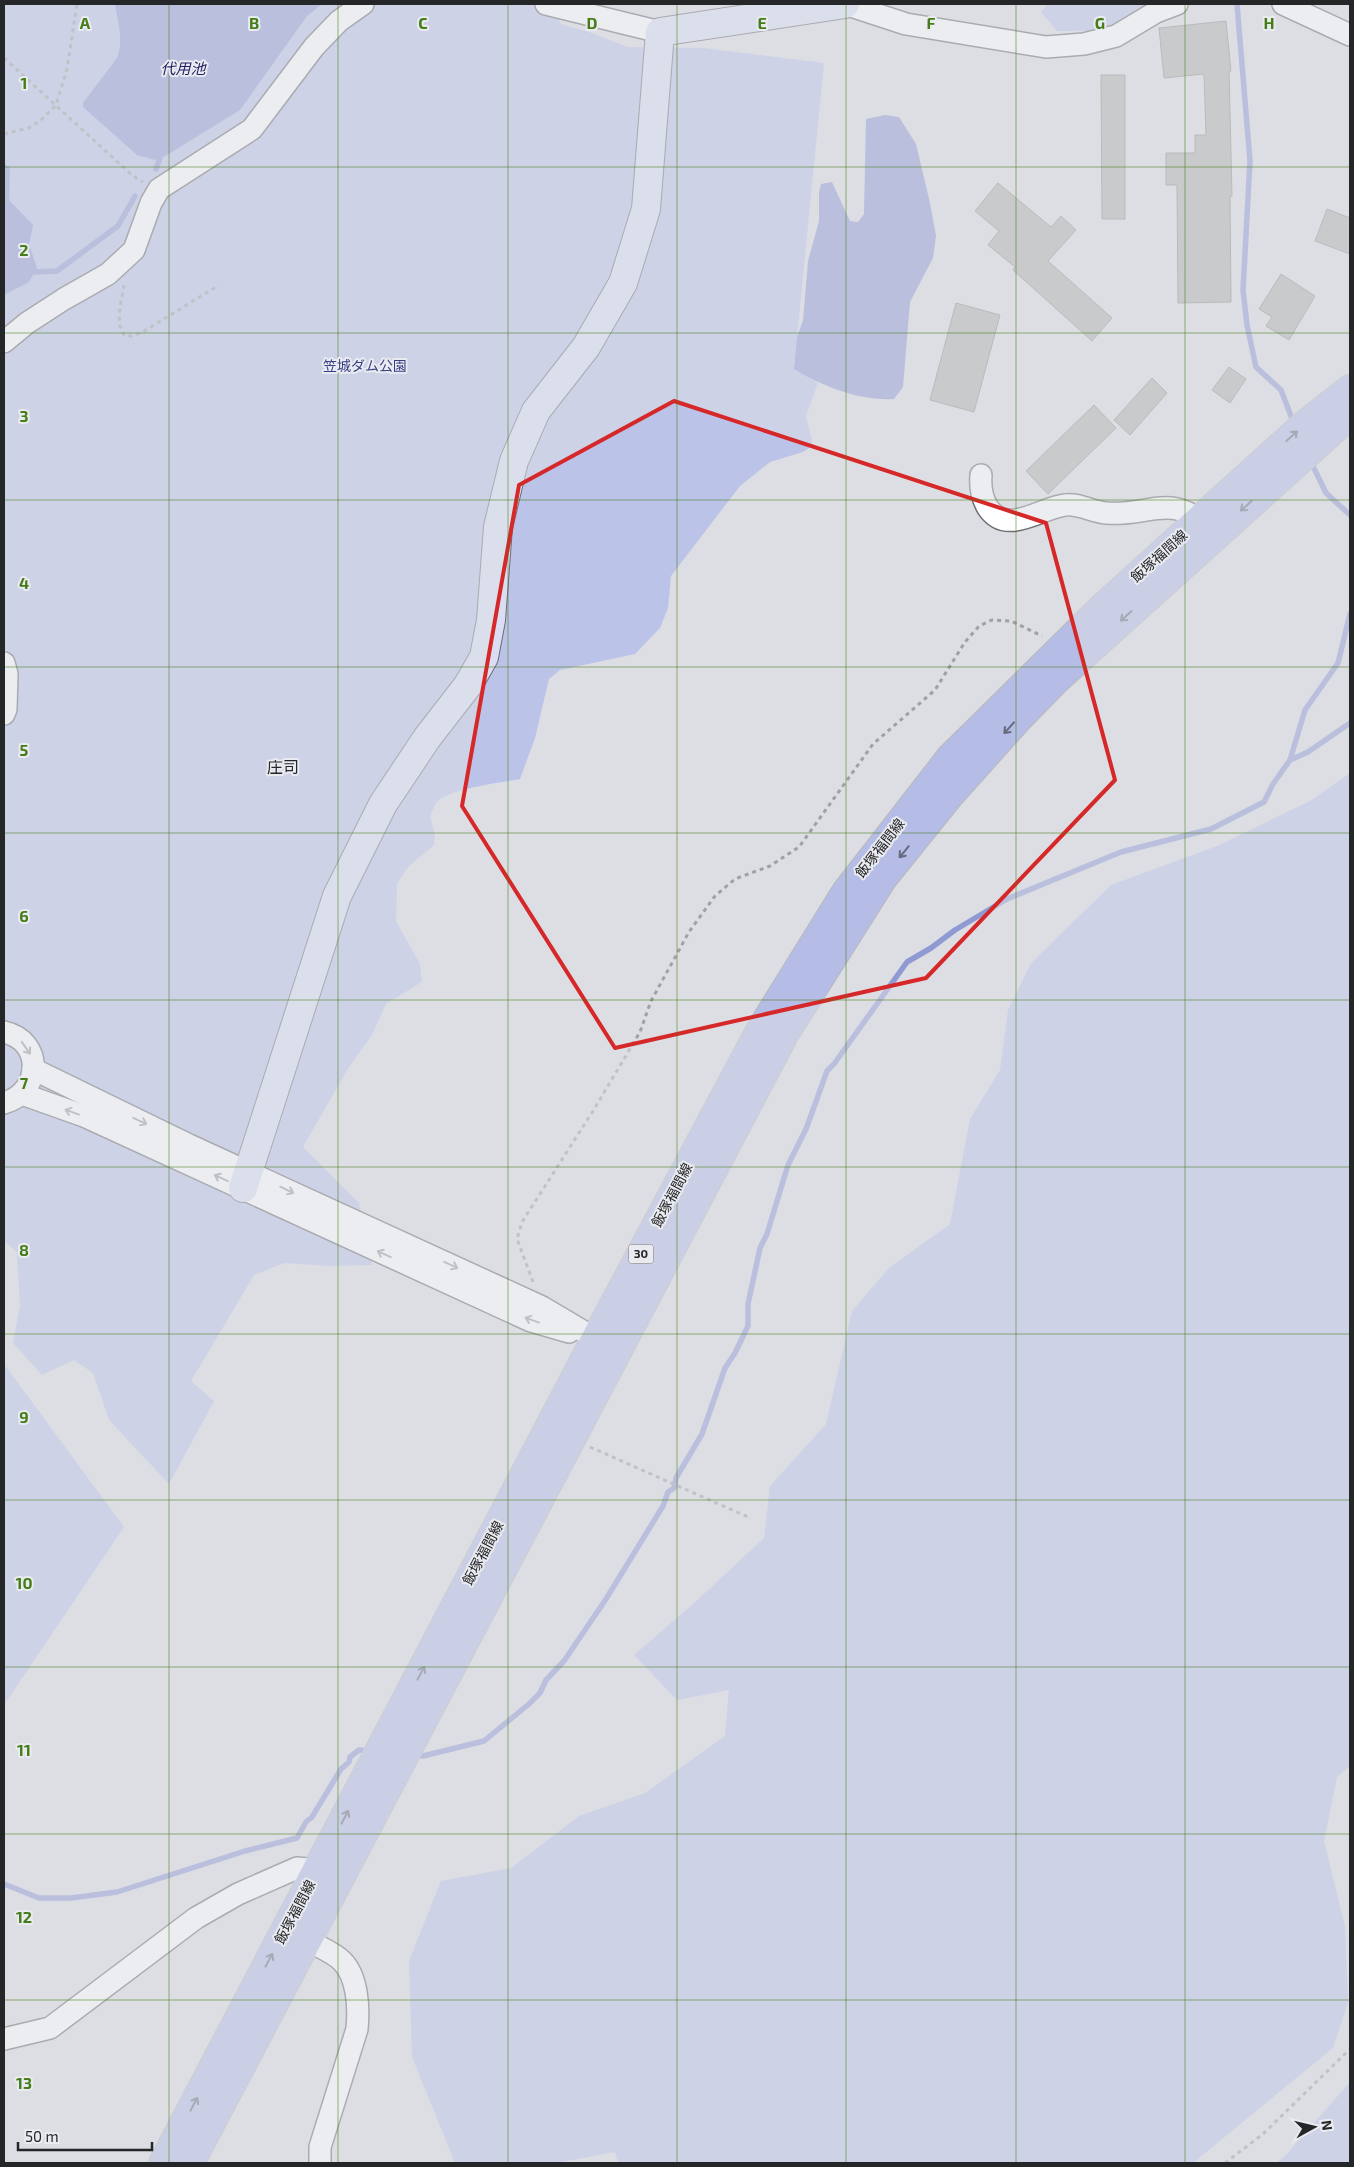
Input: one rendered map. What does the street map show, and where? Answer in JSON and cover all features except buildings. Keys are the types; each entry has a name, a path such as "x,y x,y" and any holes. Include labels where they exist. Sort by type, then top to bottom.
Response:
{"main road":[{"name":"飯塚福間線","path":"163,2163 318,1870 606,1346 785,1033 883,878 949,796 1056,679 1207,527 1319,427 1350,389"},
{"name":"飯塚福間線","path":"1319,427 1350,414"},
{"name":"飯塚福間線","path":"190,2163 571,1438 606,1346 761,1030 846,892 950,758 1103,607 1207,527"}],"street":[{"path":"4,342 27,323 64,298 108,274 134,250 151,203 159,189 252,129 314,47 339,21 363,4"},
{"path":"546,4 660,32 845,4 906,24 1046,47 1084,44 1116,36 1156,12 1177,4"},
{"path":"1283,4 1350,35"},
{"path":"245,1180 337,896 383,804 427,738 468,685 484,657 491,620 498,527 514,461 536,411 586,347 623,283 646,210 660,32"},
{"path":"980,475 980,489 986,505 992,513 1003,520 1022,519 1066,505 1106,513 1166,508 1182,509 1207,527"},
{"path":"4,663 7,674 6,709 4,714"},
{"path":"4,1032 20,1038 31,1055 33,1070 29,1084 13,1098"},
{"path":"33,1070 245,1180 308,1220 531,1321 606,1346"},
{"path":"13,1098 84,1116 245,1180 542,1307 606,1346"},
{"path":"4,2039 50,2028 196,1918 238,1894 297,1868 318,1870"},
{"path":"308,1940 342,1961 354,1984 359,2009 357,2029 320,2147 320,2163"}],"path":[{"path":"4,134 30,128 56,105 67,69 77,4"},
{"path":"4,58 133,176 159,189"},
{"path":"128,255 119,324 125,336 141,333 219,285"},
{"path":"542,1307 517,1239 522,1222 593,1111 640,1032 651,1001 689,932 715,896 735,879 770,866 799,848 873,744 935,690 965,642 979,626 992,620 1011,621 1062,646"},
{"path":"571,1438 748,1517"},
{"path":"1225,2163 1263,2134 1350,2049"}],"highlighted area":[{"path":"674,401 1046,523 1115,780 926,978 615,1048 462,806 519,485"}],"green space":[{"name":"笠城ダム公園","path":"4,4 552,4 561,24 592,33 628,47 703,48 824,63 794,368 818,383 806,416 813,445 803,452 770,462 740,486 671,576 668,608 660,628 635,654 560,670 549,679 535,738 520,779 452,793 443,797 435,805 430,816 435,835 434,845 408,867 397,884 396,921 420,964 422,982 386,1004 372,1035 349,1067 303,1147 359,1203 372,1265 329,1266 284,1263 254,1275 191,1381 214,1401 169,1484 109,1420 93,1373 74,1360 42,1375 13,1343 20,1306 17,1252 4,1241"},
{"path":"1048,4 1168,4 1140,30 1057,31 1041,12"},
{"path":"1350,773 1350,1766 1337,1777 1324,1841 1345,1926 1348,2003 1333,2048 1193,2163 618,2163 615,2152 556,2163 455,2163 412,2057 409,1961 441,1881 511,1868 579,1816 645,1793 725,1736 729,1690 677,1700 634,1655 693,1604 764,1538 770,1486 826,1424 852,1311 889,1268 950,1224 970,1119 1000,1070 1008,1010 1031,963 1111,885 1217,846 1310,801"},
{"path":"4,1364 124,1527 4,1705"},
{"path":"1350,2082 1350,2163 1276,2163 1284,2157"}],"water":[{"name":"代用池","path":"115,4 322,4 307,16 240,110 167,155 155,160 137,155 83,107 83,103 117,58 120,38"},
{"path":"885,115 899,117 916,144 936,236 933,258 910,302 903,387 894,399 868,398 854,395 817,381 794,369 797,337 803,320 808,261 819,221 819,192 821,184 832,182 850,221 858,222 864,214 866,119"},
{"path":"4,164 10,167 9,200 33,225 29,244 37,268 29,282 4,295"}],"waterway":[{"path":"1237,4 1250,161 1243,290 1247,325 1256,367 1281,390 1294,424"},
{"path":"156,169 160,158"},
{"path":"34,272 57,271 118,226 135,196"},
{"path":"1310,460 1326,493 1350,515"},
{"path":"413,1755 423,1756 484,1741 540,1693 546,1680 564,1661 606,1599 663,1506 668,1492 674,1488 676,1478 702,1434 725,1368 735,1353 748,1326 748,1304 760,1248 767,1234 788,1165 806,1129 827,1071 834,1064 907,962 1007,899 1121,852 1211,829 1264,802 1273,784 1290,760 1305,710 1338,663 1350,614"},
{"path":"1290,760 1308,752 1350,723"},
{"path":"4,1884 39,1898 71,1898 117,1892 245,1851 297,1838 341,1769 349,1762 350,1757 359,1750 369,1751"}],"district":[{"name":"庄司","path":"283,767"}]}
